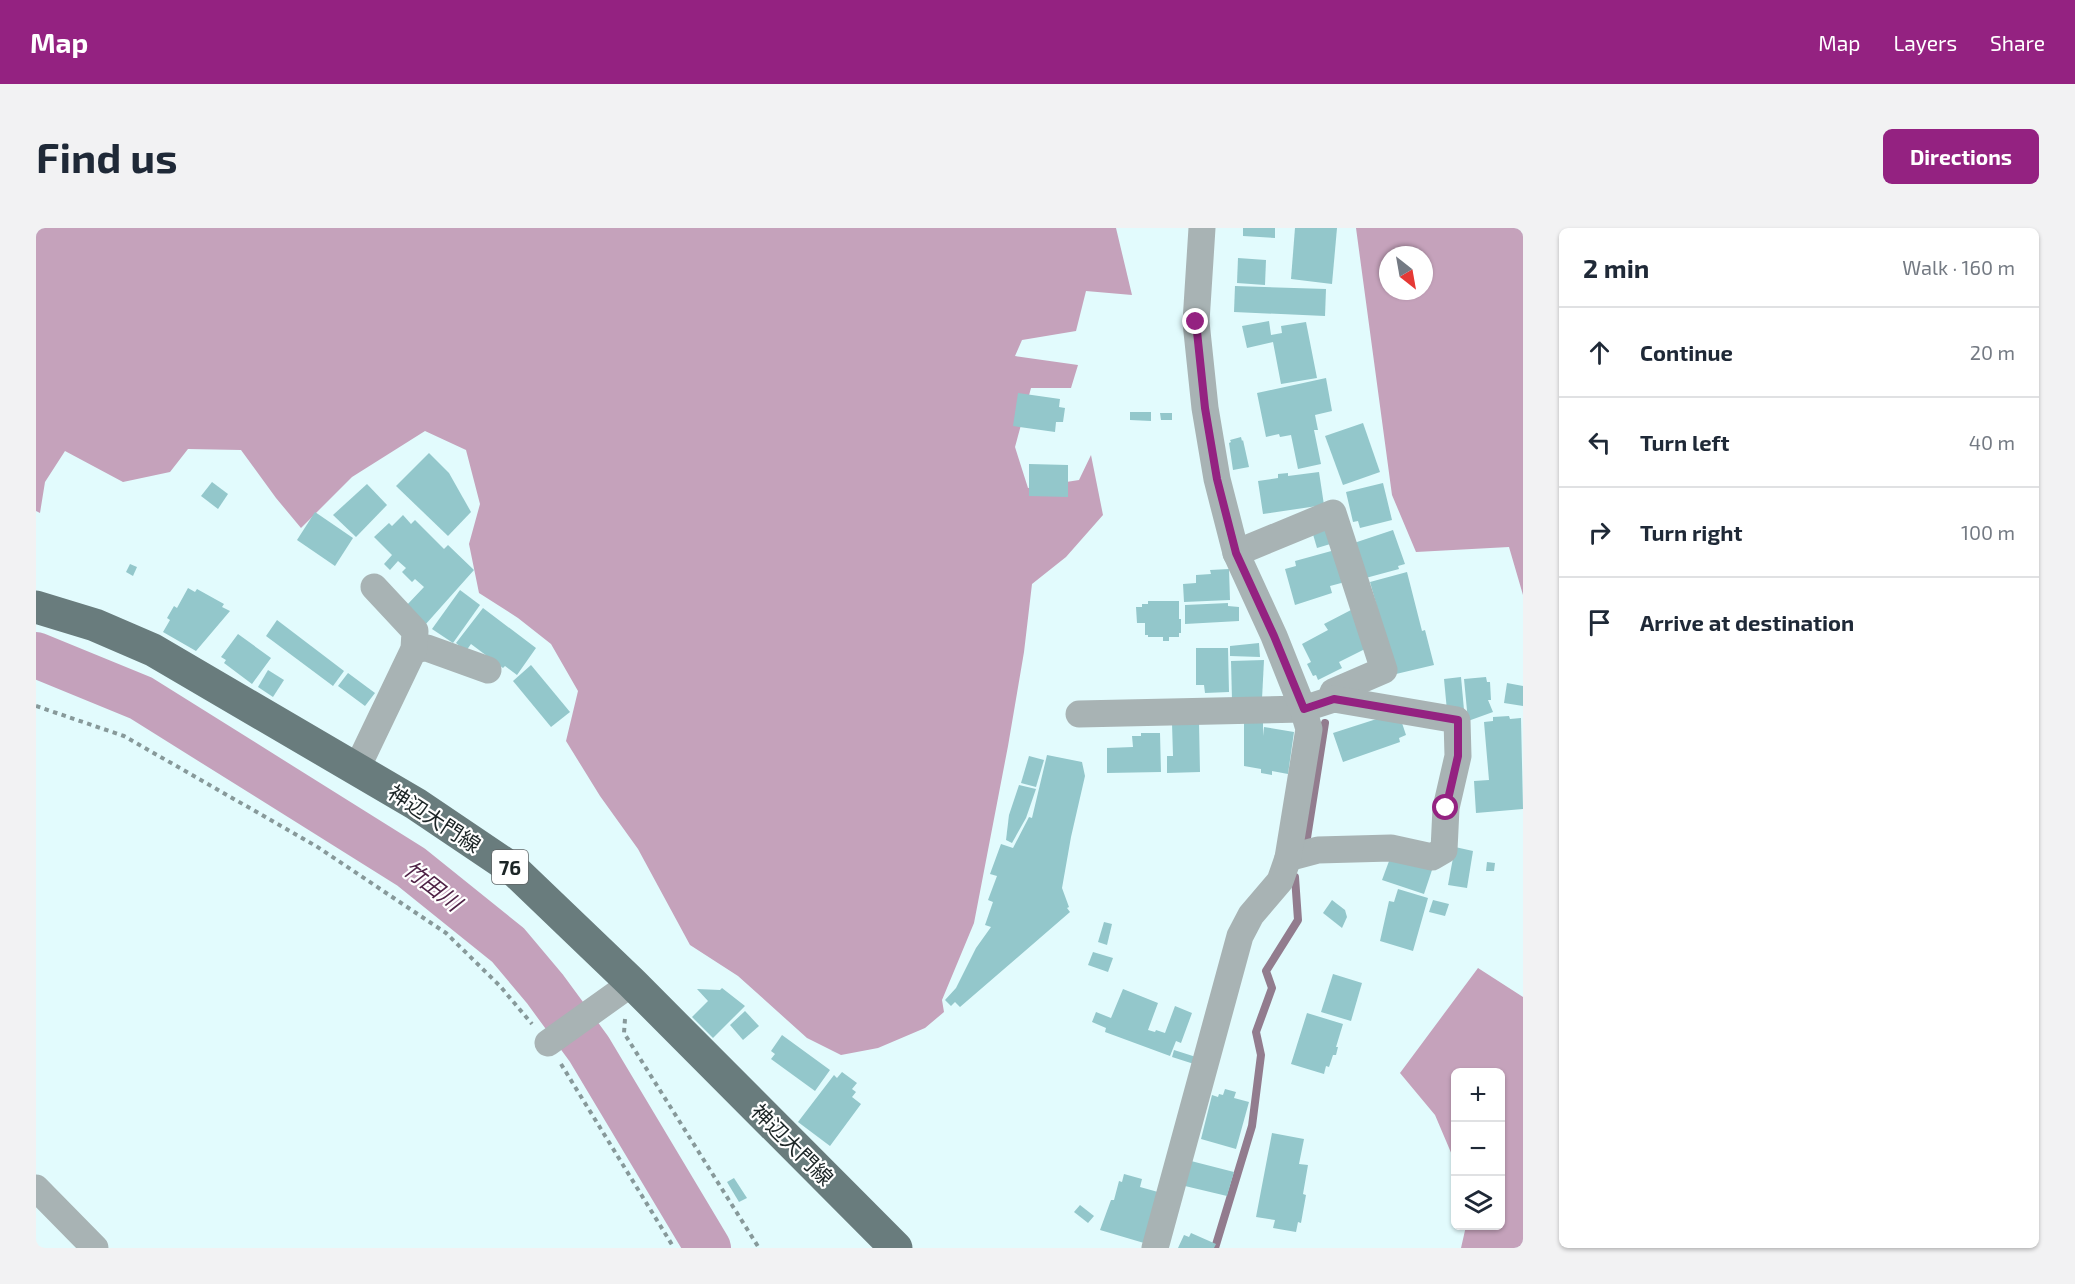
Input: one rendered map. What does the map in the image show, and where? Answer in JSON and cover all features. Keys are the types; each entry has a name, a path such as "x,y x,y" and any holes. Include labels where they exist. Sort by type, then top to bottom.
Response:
{"main road":[{"name":"神辺大門線","path":"36,608 95,625 153,650 357,768 416,804 514,870 632,983 896,1248"}],"street":[{"path":"1155,1248 1240,936 1251,915 1280,881 1288,858 1309,729 1304,709 1274,636 1236,553 1217,479 1205,408 1196,322 1202,228"},
{"path":"1236,553 1334,513 1384,670 1333,692 1334,699"},
{"path":"357,768 414,649 415,631 374,587"},
{"path":"414,649 427,648 488,670"},
{"path":"1079,714 1304,709 1334,699 1458,720 1458,756 1446,808 1444,850 1432,857 1391,848 1318,850 1288,858"},
{"path":"551,1040 632,983"},
{"path":"36,1188 95,1248"}],"path":[{"path":"36,706 123,736 316,846 446,933 551,1040 674,1248"},
{"path":"632,983 624,1033 759,1248"}],"shaded area":[{"path":"36,228 1116,228 1132,295 1086,291 1076,331 1022,340 1015,356 1078,365 1071,388 1031,388 1015,447 1028,488 1079,480 1091,455 1103,515 1066,557 1032,584 1024,652 1008,746 974,923 942,1000 944,1012 925,1028 878,1048 841,1055 807,1038 738,976 690,945 638,849 600,796 566,741 578,691 551,644 518,618 479,593 469,544 480,504 466,450 425,431 352,477 301,528 241,450 188,449 170,472 123,482 65,451 45,482 40,513 36,511"},
{"path":"1356,228 1523,228 1523,595 1509,547 1416,552 1392,495"},
{"path":"1478,968 1523,997 1523,1248 1461,1248 1465,1230 1505,1230 1505,1068 1451,1068 1451,1153 1435,1115 1400,1073"}],"building":[{"path":"1243,228 1275,228 1275,238 1243,236"},
{"path":"1295,228 1337,228 1332,284 1291,279"},
{"path":"1238,258 1266,260 1265,285 1237,283"},
{"path":"1235,286 1326,289 1325,316 1234,312"},
{"path":"1269,321 1271,335 1282,333 1281,326 1306,322 1317,378 1281,384 1273,342 1247,348 1242,326"},
{"path":"1326,378 1332,411 1315,415 1318,430 1314,430 1321,464 1298,469 1291,435 1280,437 1279,434 1266,437 1257,393"},
{"path":"1018,393 1060,399 1059,407 1065,408 1063,422 1056,422 1055,432 1013,426"},
{"path":"1130,412 1151,412 1151,421 1130,420"},
{"path":"1160,413 1172,413 1172,420 1161,420"},
{"path":"1363,423 1380,472 1343,485 1325,436"},
{"path":"1241,437 1249,467 1233,470 1229,443 1230,440"},
{"path":"429,453 449,473 471,512 448,536 396,486"},
{"path":"1029,464 1068,465 1068,497 1029,496"},
{"path":"1319,472 1324,505 1263,514 1258,481 1278,478 1278,474 1288,473 1288,476"},
{"path":"212,482 228,494 218,509 201,496"},
{"path":"1383,483 1392,520 1360,528 1358,521 1353,522 1346,492"},
{"path":"367,484 387,505 356,537 333,515"},
{"path":"315,512 353,538 335,566 297,540"},
{"path":"403,515 411,524 415,520 444,549 448,545 474,570 425,625 406,606 424,587 415,579 412,582 402,572 406,568 398,561 390,570 384,564 392,555 374,537 389,523 392,526"},
{"path":"1332,525 1337,542 1317,548 1312,531"},
{"path":"1393,530 1405,564 1398,566 1399,569 1362,579 1351,544"},
{"path":"1335,550 1345,582 1330,586 1332,593 1295,605 1285,569 1296,566 1295,561"},
{"path":"130,564 137,567 133,576 126,572"},
{"path":"1229,569 1230,600 1184,602 1183,584 1196,583 1196,575 1211,574 1210,570"},
{"path":"1407,572 1422,631 1425,630 1434,665 1396,674 1370,582"},
{"path":"188,588 195,592 197,589 224,604 222,607 230,611 196,651 163,632 170,620 167,618 174,606 177,608"},
{"path":"460,590 480,605 453,643 432,629"},
{"path":"1148,601 1179,601 1181,633 1179,637 1169,637 1169,641 1163,641 1163,637 1145,635 1145,623 1137,623 1136,607 1148,604"},
{"path":"1228,603 1228,606 1239,607 1239,621 1185,624 1185,605"},
{"path":"483,608 536,648 517,675 505,666 503,668 471,644 466,651 456,643"},
{"path":"1351,610 1369,647 1339,662 1342,668 1318,680 1316,675 1313,676 1307,664 1311,662 1302,644 1328,630 1324,624"},
{"path":"277,620 344,671 333,686 266,636"},
{"path":"238,634 271,658 252,684 224,663 226,660 221,657"},
{"path":"1259,643 1260,657 1230,656 1230,646"},
{"path":"1196,648 1228,648 1229,692 1205,693 1204,685 1196,685"},
{"path":"1264,660 1262,699 1232,700 1231,661"},
{"path":"531,665 570,712 551,727 513,681"},
{"path":"268,670 284,680 273,697 258,687"},
{"path":"348,673 375,693 365,706 338,686"},
{"path":"1461,677 1464,710 1447,711 1444,679"},
{"path":"1486,677 1487,682 1490,682 1491,700 1488,700 1493,712 1468,721 1464,679"},
{"path":"1507,683 1523,686 1523,706 1504,703"},
{"path":"1389,715 1400,717 1406,735 1399,738 1400,742 1343,762 1333,733"},
{"path":"1509,716 1510,719 1521,718 1523,809 1476,813 1474,781 1489,780 1484,722 1493,721 1493,717"},
{"path":"1244,721 1263,721 1263,736 1264,727 1294,732 1288,774 1272,771 1272,775 1261,773 1261,769 1244,766"},
{"path":"1199,722 1200,772 1167,773 1167,756 1173,756 1172,723"},
{"path":"1141,733 1160,733 1161,772 1107,773 1107,748 1133,747 1132,736 1141,736"},
{"path":"1047,755 1082,762 1085,776 1062,888 1070,912 960,1007 955,1002 951,1006 945,1000 956,988 976,948 991,927 985,925 993,902 988,900 997,876 990,874 1001,844 1013,848 1029,817 1032,818"},
{"path":"1029,756 1044,760 1036,787 1021,783"},
{"path":"1019,785 1036,789 1026,818 1012,843 1006,840 1009,815"},
{"path":"1455,847 1473,851 1467,888 1448,885"},
{"path":"1392,853 1433,867 1424,894 1382,880"},
{"path":"1487,862 1495,863 1494,871 1486,871"},
{"path":"1398,889 1428,898 1413,951 1380,941 1389,901 1394,902"},
{"path":"1332,900 1345,910 1347,917 1342,928 1323,913"},
{"path":"1433,900 1449,904 1445,916 1429,912"},
{"path":"1104,922 1112,924 1107,945 1098,942"},
{"path":"1093,952 1113,958 1108,972 1088,965"},
{"path":"1333,974 1362,983 1351,1021 1321,1012"},
{"path":"722,988 745,1006 713,1038 692,1017 708,1001 697,989 720,990"},
{"path":"1123,989 1158,1003 1148,1030 1165,1033 1175,1006 1192,1013 1181,1043 1176,1041 1170,1056 1105,1032 1106,1028 1092,1022 1096,1012 1111,1018"},
{"path":"745,1011 759,1026 743,1040 730,1025"},
{"path":"1307,1013 1343,1024 1336,1055 1333,1055 1329,1067 1326,1066 1324,1074 1291,1064"},
{"path":"782,1035 830,1070 815,1091 771,1059 775,1054 771,1051"},
{"path":"1174,1050 1196,1057 1194,1064 1172,1057"},
{"path":"842,1072 857,1083 852,1089 856,1092 852,1097 861,1104 830,1146 798,1122 834,1075 837,1078"},
{"path":"1225,1089 1236,1092 1234,1098 1249,1102 1236,1149 1201,1139 1212,1095 1218,1097 1219,1094 1223,1095"},
{"path":"1272,1133 1304,1139 1299,1164 1308,1165 1303,1194 1306,1195 1301,1223 1298,1222 1296,1232 1273,1228 1275,1220 1256,1217"},
{"path":"1191,1161 1234,1172 1227,1196 1185,1186"},
{"path":"1124,1174 1142,1179 1140,1187 1158,1192 1144,1243 1100,1230 1111,1200 1114,1200 1119,1181 1122,1182"},
{"path":"734,1178 747,1198 739,1202 727,1182"},
{"path":"1080,1205 1094,1216 1088,1223 1074,1212"},
{"path":"1191,1233 1216,1244 1214,1248 1178,1248 1184,1235 1189,1237"}],"waterway":[{"name":"竹田川","path":"36,655 141,698 411,867 508,945 545,989 589,1049 708,1248"},
{"path":"1307,838 1325,723"},
{"path":"1215,1248 1252,1126 1261,1055 1256,1032 1272,988 1266,971 1298,920 1295,877"}],"route":[{"path":"1196,322 1205,408 1217,479 1236,553 1304,709 1334,699 1458,720 1458,756 1446,808"}]}
